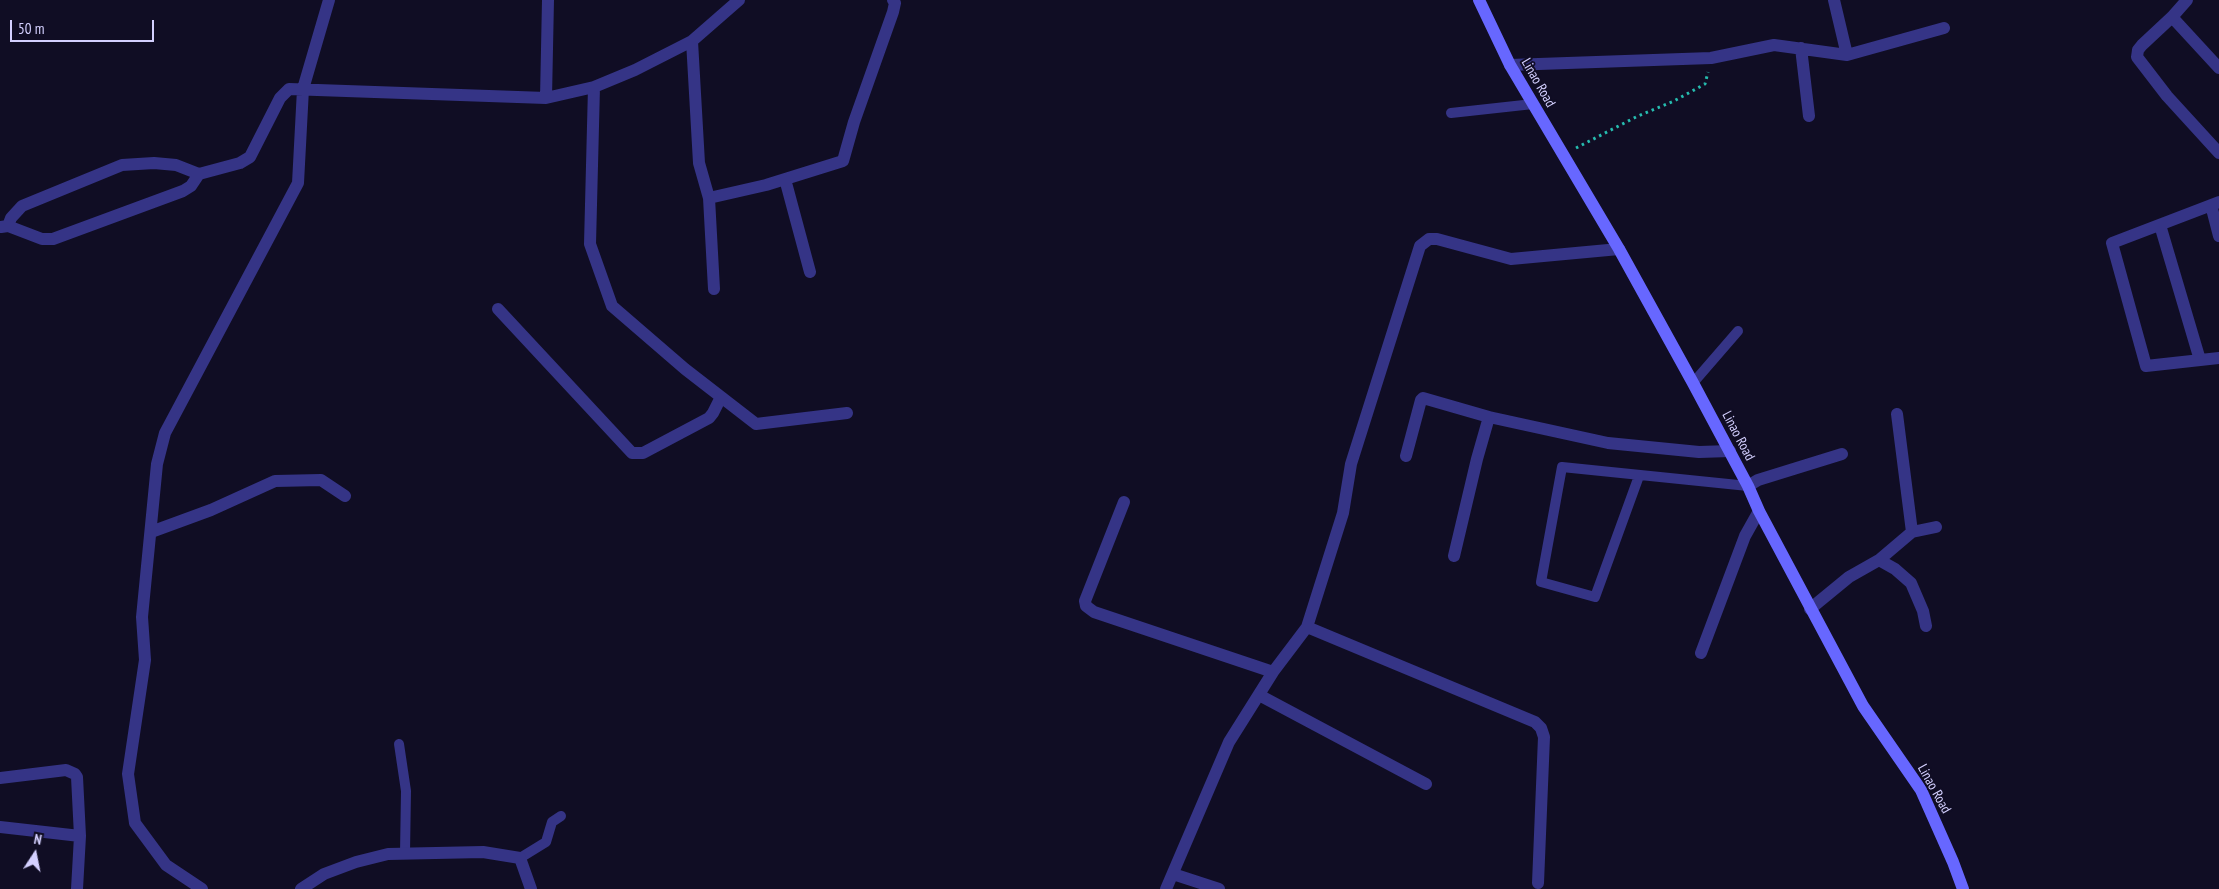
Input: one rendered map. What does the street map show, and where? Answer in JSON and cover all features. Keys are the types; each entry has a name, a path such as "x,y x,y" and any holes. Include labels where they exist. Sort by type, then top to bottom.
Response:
{"street":[{"path":"202,889 166,865 135,823 128,774 145,660 142,617 157,464 165,432 298,183 303,89 329,0"},
{"path":"546,98 548,0"},
{"path":"199,174 191,186 183,191 53,239 42,239 4,227 22,206 122,165 154,163 176,165 199,174 240,163 250,156 285,92 289,89 546,98 594,87 635,70 692,41 739,0"},
{"name":"Linao Road","path":"1479,0 1510,64 1619,249 1693,382 1748,486 1759,512 1863,706 1921,790 1963,889"},
{"path":"1834,0 1847,55"},
{"path":"2187,0 2142,45 2138,50 2137,57 2167,96 2219,153"},
{"path":"709,198 842,161 893,12 895,1"},
{"path":"2172,17 2219,68"},
{"path":"1510,64 1711,58 1774,45 1847,55 1944,28"},
{"path":"692,41 699,163 709,198 714,289"},
{"path":"1801,48 1809,116"},
{"path":"594,87 590,244 612,306 720,397 759,425 847,413"},
{"path":"785,178 810,272"},
{"path":"2219,236 2215,203 2160,226 2112,243 2146,366 2219,358"},
{"path":"2160,226 2200,360"},
{"path":"1166,889 1229,742 1273,672 1307,627 1343,513 1351,464 1420,246 1429,239 1436,239 1511,259 1619,249"},
{"path":"498,310 632,454 642,453 708,418 713,413 720,397"},
{"path":"1406,456 1423,398 1489,417 1608,443 1699,452 1730,451"},
{"path":"1897,414 1912,532"},
{"path":"1454,556 1489,417"},
{"path":"1748,486 1758,480 1842,454"},
{"path":"151,532 212,510 275,481 321,480 345,496"},
{"path":"1124,502 1085,601 1086,606 1094,612 1273,672"},
{"path":"1701,653 1744,536 1759,512"},
{"path":"1810,609 1849,577 1879,560 1912,532 1936,526"},
{"path":"1879,560 1895,568 1911,583 1923,611 1926,626"},
{"path":"1307,627 1536,722 1541,728 1544,737 1538,883"},
{"path":"1259,695 1426,784"},
{"path":"0,778 66,770 75,774 77,777 80,836 77,889"},
{"path":"0,827 80,836"},
{"path":"301,889 324,874 356,862 405,852 483,852 520,858 531,889"},
{"path":"1172,874 1219,889"}],"lane":[{"path":"1452,113 1533,104"},
{"path":"1693,382 1738,331"},
{"path":"1639,476 1595,597 1541,582 1562,467 1748,486"},
{"path":"398,744 406,791 405,852"},
{"path":"520,858 546,842 552,822 562,816"}],"path":[{"path":"1562,155 1705,84 1711,58"}]}
